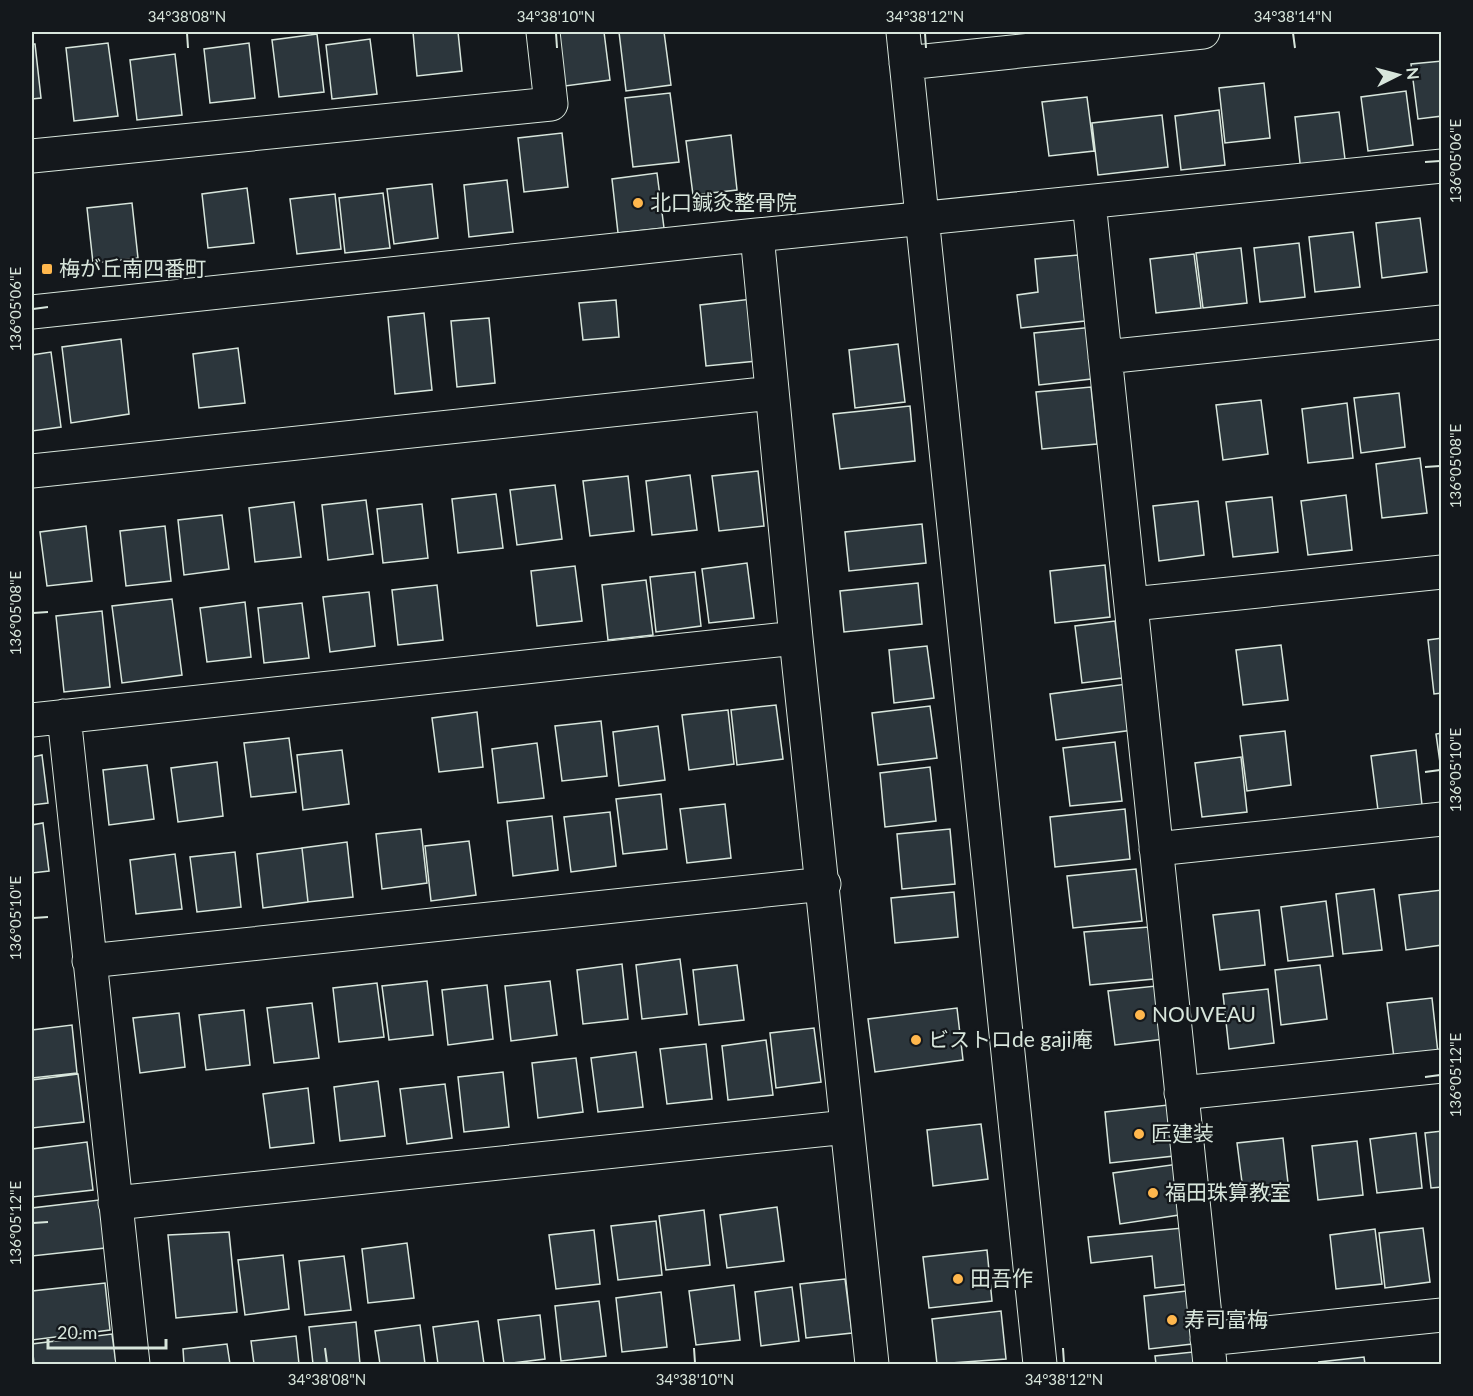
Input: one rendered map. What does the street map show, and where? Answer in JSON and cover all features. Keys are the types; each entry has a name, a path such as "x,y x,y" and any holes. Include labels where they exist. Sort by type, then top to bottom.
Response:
{"street":[{"path":"32,156 551,104 543,32"},
{"path":"1040,1365 904,47 1203,32"},
{"path":"32,312 757,235 1442,166"},
{"path":"1089,202 1209,1352 1442,1314"},
{"path":"757,235 796,638 824,884 872,1365"},
{"path":"1105,357 1442,322"},
{"path":"32,471 772,393"},
{"path":"1131,604 1442,572"},
{"path":"32,720 796,638"},
{"path":"64,716 133,1365"},
{"path":"1156,849 1442,819"},
{"path":"89,961 824,884"},
{"path":"1181,1093 1442,1066"},
{"path":"115,1203 847,1127"}],"building":[{"path":"413,32 458,32 462,71 417,76"},
{"path":"559,32 604,32 610,80 565,86"},
{"path":"619,32 664,32 671,85 626,91"},
{"path":"317,34 324,92 279,97 272,40"},
{"path":"370,39 377,94 332,99 326,45"},
{"path":"108,43 118,116 74,121 66,48"},
{"path":"249,43 255,98 210,103 204,49"},
{"path":"32,44 35,44 41,98 32,99"},
{"path":"175,54 182,115 137,120 130,60"},
{"path":"1442,61 1442,116 1418,119 1411,64"},
{"path":"1264,83 1270,138 1225,143 1219,88"},
{"path":"1406,91 1413,145 1368,151 1361,97"},
{"path":"670,93 679,162 633,167 625,98"},
{"path":"1087,97 1094,151 1049,156 1042,102"},
{"path":"1219,110 1225,165 1181,170 1175,116"},
{"path":"1339,112 1346,167 1301,172 1295,117"},
{"path":"1162,115 1168,167 1098,175 1092,123"},
{"path":"562,133 568,187 524,192 518,138"},
{"path":"731,135 737,190 693,195 686,141"},
{"name":"北口鍼灸整骨院","path":"657,173 664,228 618,233 612,179"},
{"path":"507,180 513,232 469,237 464,185"},
{"path":"432,184 438,238 394,244 387,189"},
{"path":"247,188 254,243 208,248 202,194"},
{"path":"383,193 390,248 345,253 339,198"},
{"path":"335,194 341,249 297,254 290,199"},
{"path":"132,203 138,258 93,263 87,208"},
{"path":"1420,218 1427,272 1382,278 1376,223"},
{"path":"1353,232 1360,287 1315,292 1309,237"},
{"path":"1299,243 1305,297 1260,302 1254,248"},
{"path":"1241,248 1247,303 1203,308 1196,253"},
{"path":"1194,254 1201,308 1156,313 1150,259"},
{"path":"1078,255 1085,321 1021,328 1017,295 1038,292 1035,259"},
{"path":"752,299 757,361 706,366 700,305"},
{"path":"616,300 619,337 583,340 579,303"},
{"path":"424,313 432,390 395,394 388,317"},
{"path":"489,318 495,383 457,387 451,321"},
{"path":"1094,327 1100,378 1039,385 1034,333"},
{"path":"121,339 129,414 71,423 62,347"},
{"path":"898,344 905,402 855,408 849,350"},
{"path":"238,348 245,403 199,408 193,354"},
{"path":"51,352 61,427 32,431 32,355"},
{"path":"1091,387 1097,444 1042,449 1036,392"},
{"path":"1399,393 1405,447 1361,453 1354,398"},
{"path":"1261,400 1268,454 1223,460 1216,405"},
{"path":"1347,403 1353,458 1308,463 1302,409"},
{"path":"910,406 915,461 840,469 833,414"},
{"path":"1420,458 1427,513 1382,518 1376,464"},
{"path":"758,471 764,526 719,531 712,476"},
{"path":"690,475 697,530 652,535 646,481"},
{"path":"628,476 634,531 590,536 583,481"},
{"path":"555,485 562,539 517,545 510,490"},
{"path":"496,494 503,548 458,553 452,499"},
{"path":"1346,495 1352,550 1308,555 1301,501"},
{"path":"1272,497 1278,552 1233,557 1226,502"},
{"path":"366,500 373,554 328,560 322,505"},
{"path":"1198,501 1204,555 1159,561 1153,506"},
{"path":"294,502 301,557 255,562 249,508"},
{"path":"422,504 428,558 383,563 377,509"},
{"path":"222,515 229,569 184,575 178,520"},
{"path":"922,524 926,563 849,571 845,532"},
{"path":"86,526 92,581 47,586 40,532"},
{"path":"165,526 171,581 126,586 120,531"},
{"path":"747,563 754,618 709,623 702,569"},
{"path":"1105,565 1110,617 1055,623 1050,571"},
{"path":"575,566 582,621 537,626 531,571"},
{"path":"695,572 701,626 656,632 650,577"},
{"path":"646,580 653,635 608,640 602,585"},
{"path":"918,583 922,624 844,632 840,591"},
{"path":"437,585 443,640 398,645 392,590"},
{"path":"369,592 375,646 330,652 323,597"},
{"path":"172,599 182,675 122,683 112,606"},
{"path":"245,602 251,657 207,662 200,608"},
{"path":"302,603 309,658 264,663 258,608"},
{"path":"102,611 110,687 64,692 56,616"},
{"path":"1115,621 1122,678 1082,683 1075,626"},
{"path":"1442,638 1442,693 1434,694 1428,640"},
{"path":"1281,645 1288,700 1243,705 1236,650"},
{"path":"927,646 934,698 894,703 889,650"},
{"path":"1135,683 1141,729 1056,740 1050,694"},
{"path":"776,705 783,759 737,765 731,710"},
{"path":"930,706 937,758 878,765 872,713"},
{"path":"728,710 734,764 689,770 682,715"},
{"path":"477,712 483,767 439,772 432,718"},
{"path":"601,721 607,776 562,781 555,726"},
{"path":"658,726 665,780 619,786 613,732"},
{"path":"1285,731 1291,785 1247,791 1240,736"},
{"path":"1442,733 1442,777 1436,734"},
{"path":"289,738 296,792 251,797 244,743"},
{"path":"1115,742 1122,801 1070,806 1063,748"},
{"path":"537,743 544,798 498,803 492,749"},
{"path":"342,750 349,804 303,810 297,755"},
{"path":"1416,750 1422,805 1378,810 1371,756"},
{"path":"42,755 48,803 32,805 32,757"},
{"path":"1241,757 1247,812 1202,817 1195,763"},
{"path":"217,762 223,816 178,822 171,768"},
{"path":"147,765 154,819 109,825 103,770"},
{"path":"930,767 936,821 885,827 880,773"},
{"path":"661,794 667,849 623,854 616,799"},
{"path":"725,804 731,858 687,863 680,809"},
{"path":"1125,809 1130,859 1055,867 1050,817"},
{"path":"610,812 616,866 571,872 564,817"},
{"path":"552,816 558,870 513,876 507,821"},
{"path":"43,823 49,871 32,873 32,825"},
{"path":"421,829 427,883 382,889 376,834"},
{"path":"950,829 955,884 902,889 897,834"},
{"path":"469,841 476,895 431,901 425,846"},
{"path":"347,842 353,897 308,902 302,848"},
{"path":"302,848 308,902 263,908 257,854"},
{"path":"235,852 241,907 197,912 190,857"},
{"path":"175,854 182,909 136,914 130,860"},
{"path":"1136,869 1142,921 1073,928 1067,876"},
{"path":"1374,889 1382,950 1343,954 1336,894"},
{"path":"1442,890 1442,945 1406,950 1399,895"},
{"path":"954,892 958,937 895,943 891,898"},
{"path":"1326,901 1333,956 1288,961 1281,907"},
{"path":"1259,910 1265,965 1220,970 1213,915"},
{"path":"1149,927 1154,979 1090,985 1084,932"},
{"path":"680,959 687,1014 642,1019 636,965"},
{"path":"622,964 628,1019 583,1024 577,970"},
{"path":"737,965 744,1020 699,1025 693,970"},
{"path":"1320,965 1327,1019 1281,1025 1275,970"},
{"path":"427,981 433,1035 389,1040 382,986"},
{"path":"550,981 557,1035 511,1041 505,986"},
{"path":"377,983 384,1037 339,1042 333,988"},
{"path":"487,985 493,1039 448,1045 442,990"},
{"name":"NOUVEAU","path":"1166,985 1173,1038 1115,1045 1108,991"},
{"path":"1268,989 1274,1043 1229,1049 1223,994"},
{"path":"1432,998 1438,1053 1394,1058 1387,1003"},
{"path":"312,1003 319,1058 274,1063 267,1008"},
{"name":"ビストロde gaji庵","path":"957,1008 963,1060 875,1072 868,1019"},
{"path":"244,1010 250,1065 206,1070 199,1015"},
{"path":"179,1013 185,1067 140,1073 133,1018"},
{"path":"72,1025 77,1073 32,1078 32,1030"},
{"path":"814,1028 821,1082 776,1088 770,1033"},
{"path":"766,1040 773,1095 728,1100 722,1046"},
{"path":"706,1044 712,1099 667,1104 660,1049"},
{"path":"636,1052 643,1107 598,1112 591,1058"},
{"path":"576,1058 583,1112 538,1118 532,1063"},
{"path":"503,1072 509,1127 464,1132 458,1077"},
{"path":"78,1074 84,1122 32,1128 32,1080"},
{"path":"378,1081 385,1136 340,1141 334,1087"},
{"path":"445,1084 452,1138 407,1144 400,1089"},
{"path":"308,1088 314,1143 270,1148 263,1094"},
{"name":"匠建装","path":"1168,1105 1174,1156 1110,1163 1105,1112"},
{"path":"981,1124 988,1179 933,1186 927,1130"},
{"path":"1442,1131 1442,1187 1431,1188 1425,1133"},
{"path":"1416,1133 1422,1188 1377,1193 1370,1139"},
{"path":"1283,1138 1289,1192 1244,1198 1237,1143"},
{"path":"1357,1141 1363,1195 1318,1200 1312,1146"},
{"path":"87,1142 93,1190 32,1197 32,1149"},
{"name":"福田珠算教室","path":"1186,1163 1192,1213 1120,1224 1113,1173"},
{"path":"99,1200 105,1248 32,1256 32,1208"},
{"path":"777,1207 784,1261 727,1268 720,1215"},
{"path":"704,1210 710,1265 666,1270 659,1216"},
{"path":"656,1221 662,1275 618,1280 611,1226"},
{"path":"1193,1227 1199,1283 1155,1288 1152,1256 1091,1263 1088,1237"},
{"path":"1423,1228 1430,1282 1385,1288 1379,1233"},
{"path":"1375,1229 1382,1284 1336,1289 1330,1235"},
{"path":"594,1230 600,1284 556,1289 549,1235"},
{"path":"229,1232 237,1312 176,1318 168,1235"},
{"path":"407,1243 414,1298 368,1303 362,1249"},
{"name":"田吾作","path":"987,1250 992,1301 929,1308 923,1257"},
{"path":"283,1255 289,1309 245,1315 238,1260"},
{"path":"344,1256 351,1310 305,1315 299,1261"},
{"path":"845,1279 852,1333 806,1338 800,1284"},
{"path":"105,1283 110,1330 32,1340 32,1291"},
{"path":"734,1285 740,1340 696,1345 689,1291"},
{"path":"792,1287 799,1341 761,1346 755,1292"},
{"name":"寿司富梅","path":"1195,1290 1201,1343 1149,1349 1144,1296"},
{"path":"661,1292 667,1347 622,1352 616,1298"},
{"path":"599,1301 606,1356 561,1361 555,1306"},
{"path":"1001,1311 1006,1359 937,1364 932,1319"},
{"path":"540,1315 545,1359 504,1364 498,1320"},
{"path":"478,1321 484,1364 438,1364 433,1327"},
{"path":"356,1322 360,1364 313,1364 309,1327"},
{"path":"420,1325 425,1364 380,1364 375,1331"},
{"path":"112,1334 116,1364 34,1364 32,1344"},
{"path":"296,1336 299,1364 254,1364 251,1341"},
{"path":"227,1344 230,1364 184,1364 183,1349"},
{"path":"1203,1351 1204,1364 1156,1364 1155,1356"},
{"path":"1364,1357 1365,1364 1320,1364 1319,1362"}],"place":[{"name":"北口鍼灸整骨院","path":"638,203"},
{"name":"梅が丘南四番町","path":"47,269"},
{"name":"NOUVEAU","path":"1140,1015"},
{"name":"ビストロde gaji庵","path":"916,1040"},
{"name":"匠建装","path":"1139,1134"},
{"name":"福田珠算教室","path":"1153,1193"},
{"name":"田吾作","path":"958,1279"},
{"name":"寿司富梅","path":"1172,1320"}]}
